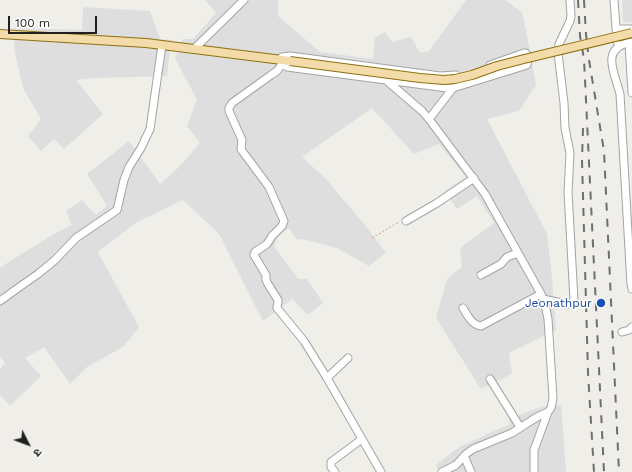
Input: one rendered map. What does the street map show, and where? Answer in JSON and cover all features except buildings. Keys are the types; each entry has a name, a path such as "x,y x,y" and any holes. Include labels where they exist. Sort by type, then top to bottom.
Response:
{"main road":[{"path":"0,34 146,43 444,80 472,75 497,66 632,33"}],"street":[{"path":"194,49 244,0"},
{"path":"463,308 473,323 480,326 542,296 567,304 573,303 567,187 570,153 565,128 564,102 558,48 570,21 570,0"},
{"path":"614,0 617,48"},
{"path":"616,29 632,28"},
{"path":"632,93 631,42 617,48 611,57 611,66 620,94 632,289"},
{"path":"0,301 55,260 76,238 117,210 124,180 129,167 141,148 150,129 162,45"},
{"path":"524,53 527,55 528,62 527,65 524,66 453,88 448,88 287,67 284,61 282,57 290,56 447,76 477,70 524,53"},
{"path":"284,61 276,71 232,103 229,108 242,140 242,152 269,187 284,221 282,226 272,236 267,244 255,252 254,255 266,275 268,284 278,300 276,307 304,341 381,472"},
{"path":"386,80 422,111 474,178 491,204 542,296 547,310 548,319 553,398 534,450 534,472"},
{"path":"429,119 453,88"},
{"path":"406,221 437,203 474,178"},
{"path":"481,275 501,264 507,257 518,253"},
{"path":"622,332 629,330 632,327"},
{"path":"327,378 348,358"},
{"path":"490,379 520,427"},
{"path":"442,472 456,465 464,456 474,449 509,434 548,412"},
{"path":"335,472 331,467 331,462 362,438"},
{"path":"464,456 471,472"}],"path":[{"path":"372,238 395,224 406,221"}],"shaded area":[{"path":"205,0 278,0 278,16 320,52 373,59 375,38 385,32 392,42 411,37 420,53 429,51 466,0 505,0 522,12 536,85 519,111 487,119 547,234 556,330 509,353 512,374 481,389 436,318 447,279 462,267 460,248 494,223 477,196 457,209 445,191 466,177 439,144 414,154 372,108 302,157 325,178 365,225 386,253 369,266 337,248 296,239 289,228 278,237 274,246 298,279 307,279 323,303 308,315 292,299 263,321 219,234 183,200 137,222 98,252 139,327 123,347 87,367 70,384 44,347 25,358 41,376 10,406 0,395 0,369 5,363 0,356 0,268 54,234 72,225 66,211 82,200 96,215 107,206 87,174 129,141 160,184 178,168 200,143 187,126 197,100 175,58 183,39 193,39 216,13"},
{"path":"622,0 632,0 632,22 623,22"},
{"path":"83,7 150,11 160,39 171,40 167,76 76,80 103,114 64,149 54,139 41,151 28,136 41,119 23,88 16,58 12,28 82,30"},
{"path":"561,405 566,472 439,472 436,465 459,447 510,424 508,419 541,407"}],"railway":[{"path":"578,0 580,36 584,59 604,472"},
{"path":"584,0 588,52"},
{"path":"589,60 604,151 619,472"},
{"path":"583,128 582,160 588,373 594,472"}],"place":[{"name":"Jeonathpur","path":"601,303"}]}
